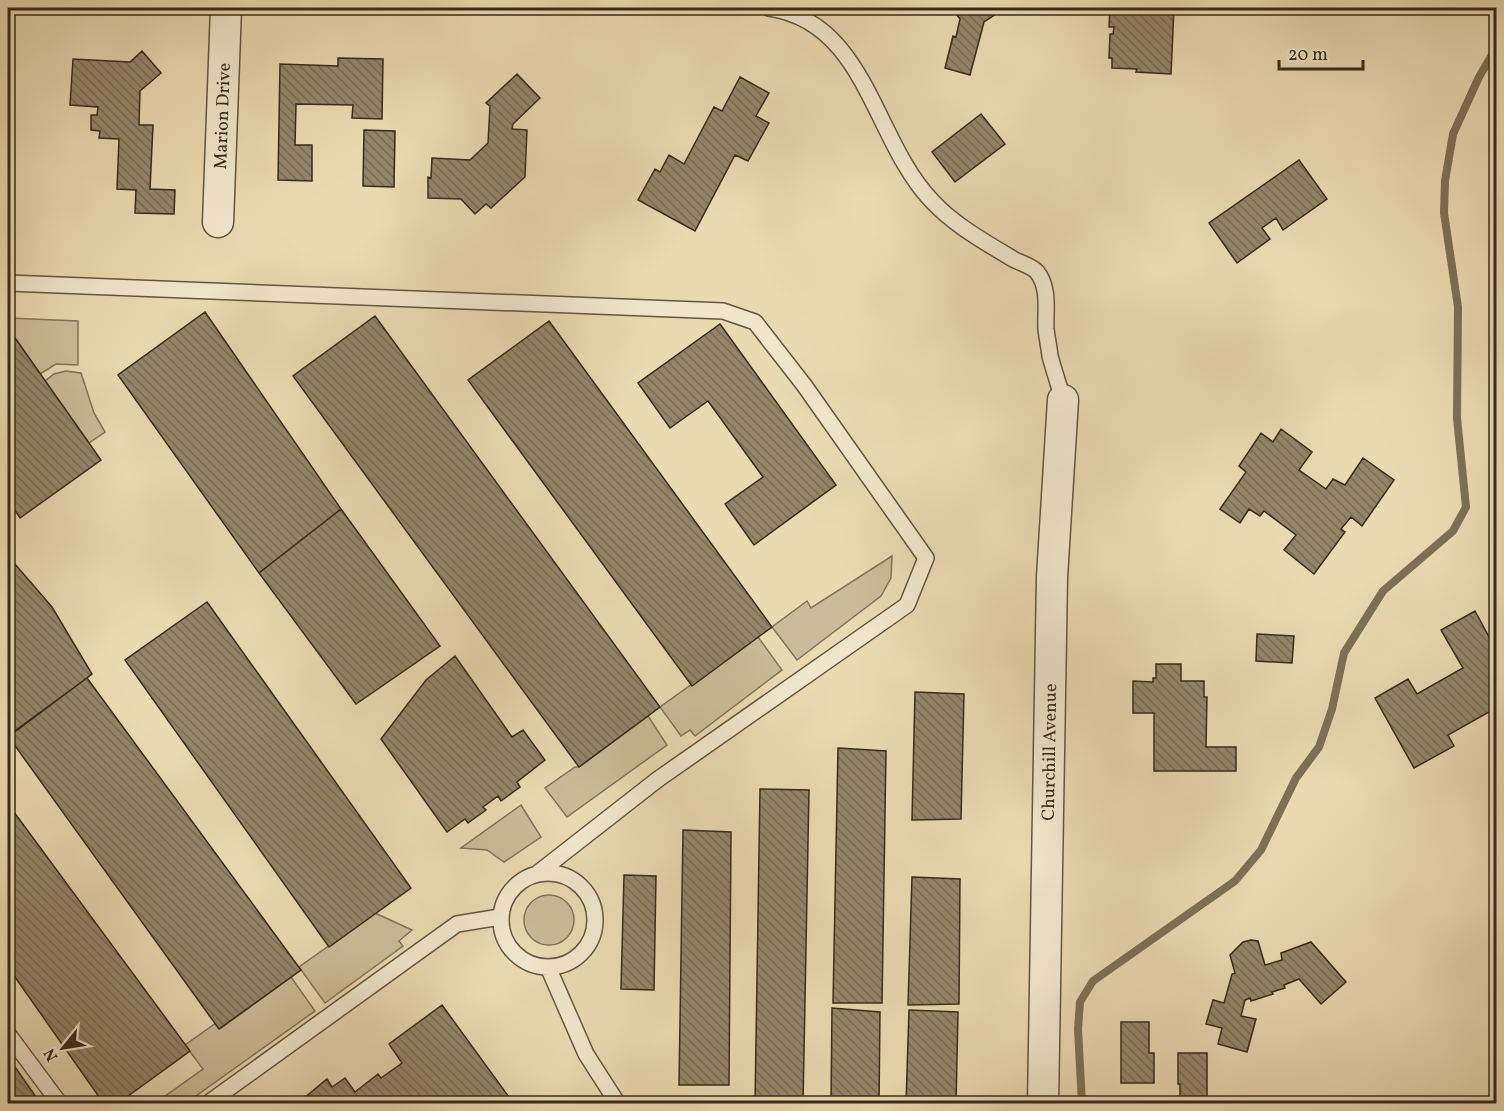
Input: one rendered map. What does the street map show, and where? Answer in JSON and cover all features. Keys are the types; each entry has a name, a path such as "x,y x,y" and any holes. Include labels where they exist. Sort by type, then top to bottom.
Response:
{"street":[{"name":"Marion Drive","path":"218,222 226,8"},
{"name":"Churchill Avenue","path":"1043,1104 1052,577 1063,400"}],"lane":[{"path":"769,8 784,10 816,25 841,48 869,90 884,128 906,168 932,201 962,226 1036,271 1045,288 1046,331 1063,400"},
{"path":"8,283 723,311 755,322 804,385 893,509 926,558 923,566 907,605 657,780 538,873 523,879 512,889 504,902 500,917 505,939 519,957 532,965 548,967 563,965 577,957 588,946 594,931 595,915 591,899 582,886 569,877 553,872 538,873"},
{"path":"207,1104 457,924 500,917"},
{"path":"548,967 586,1054 618,1104"},
{"path":"8,1034 60,1104"}],"shaded area":[{"path":"8,318 78,321 78,365 56,364 40,374 8,328"},
{"path":"66,371 81,373 94,413 105,432 89,443 45,381 54,374"},
{"path":"892,556 891,578 881,596 797,660 772,627 807,601 811,608"},
{"path":"758,637 782,670 695,736 690,730 681,736 660,707"},
{"path":"648,716 667,745 567,817 545,788 575,767 579,767"},
{"path":"521,805 541,837 504,862 487,850 461,848"},
{"path":"549,895 563,899 570,906 574,920 570,934 563,941 549,945 535,941 528,934 524,920 528,906 535,899"},
{"path":"375,913 412,930 399,941 403,946 325,1003 299,967"},
{"path":"291,977 315,1011 186,1103 154,1104 203,1069 185,1045 216,1023 220,1029"}],"building":[{"path":"947,8 991,8 996,14 984,22 970,75 945,68 960,19 954,11 951,13"},
{"path":"1110,8 1174,8 1171,74 1112,68 1112,58 1109,58 1110,34 1113,34 1114,27 1109,27"},
{"path":"142,51 161,73 140,91 139,125 153,125 150,189 175,190 174,214 135,213 136,190 117,189 119,139 99,138 100,131 91,130 91,115 97,115 98,107 70,105 73,59 130,62"},
{"path":"338,58 383,59 382,119 352,118 353,105 296,104 295,145 312,145 312,181 278,180 280,64 338,66"},
{"path":"517,74 540,98 513,124 512,129 527,130 525,177 491,208 486,204 475,214 461,199 428,198 428,177 431,178 432,158 470,160 488,143 490,106 486,103"},
{"path":"740,77 769,93 756,116 769,123 748,161 735,155 695,231 638,200 655,169 660,172 669,155 684,164 714,107 722,111"},
{"path":"981,114 1005,144 955,182 932,152"},
{"path":"364,130 395,131 394,187 363,186"},
{"path":"1299,160 1327,199 1283,230 1276,218 1262,228 1270,239 1237,263 1209,223"},
{"path":"205,312 341,509 259,573 118,375"},
{"path":"375,316 660,707 579,767 293,376"},
{"path":"549,321 772,627 692,686 468,380"},
{"path":"720,324 836,485 754,545 725,504 763,477 708,401 670,428 638,383"},
{"path":"8,328 101,460 20,518 8,500"},
{"path":"1281,429 1312,452 1299,470 1326,489 1333,479 1345,485 1363,458 1394,480 1362,526 1351,517 1341,529 1345,532 1314,574 1284,550 1296,535 1264,511 1260,516 1249,509 1240,523 1220,509 1246,472 1239,466 1261,433 1273,442"},
{"path":"341,509 440,646 356,704 259,573"},
{"path":"8,556 52,607 92,674 8,737"},
{"path":"207,602 411,888 329,947 125,660"},
{"path":"1475,611 1496,646 1496,708 1448,735 1454,746 1414,768 1375,698 1408,679 1417,694 1463,668 1441,630"},
{"path":"1257,634 1294,636 1292,663 1256,661"},
{"path":"455,656 512,737 523,730 545,760 517,782 520,787 501,801 498,796 483,807 486,810 468,823 465,819 447,832 381,739 426,680"},
{"path":"1156,664 1181,664 1181,681 1204,681 1204,697 1207,697 1206,747 1236,747 1236,771 1154,771 1154,713 1133,713 1133,681 1153,682 1153,678 1156,678"},
{"path":"87,678 301,970 219,1029 8,736"},
{"path":"915,692 964,694 961,819 912,820"},
{"path":"838,748 886,751 882,1003 833,1003"},
{"path":"760,789 809,790 803,1104 755,1104"},
{"path":"8,804 190,1051 117,1104 104,1104 8,967"},
{"path":"683,830 731,832 729,1085 679,1085"},
{"path":"624,875 656,876 654,990 621,989"},
{"path":"912,877 960,879 959,1004 908,1005"},
{"path":"1258,941 1265,965 1282,960 1281,953 1311,942 1346,982 1321,1004 1299,979 1284,985 1285,988 1272,992 1273,994 1251,1001 1250,998 1245,1000 1241,1016 1256,1019 1247,1052 1218,1044 1222,1028 1206,1024 1213,1000 1224,1003 1232,974 1235,973 1230,955 1243,942"},
{"path":"442,1005 514,1104 297,1104 327,1079 332,1087 345,1078 355,1092 378,1074 381,1078 402,1063 389,1044"},
{"path":"832,1008 880,1012 879,1104 831,1104"},
{"path":"909,1010 958,1012 956,1104 906,1104"},
{"path":"1121,1022 1149,1022 1149,1053 1154,1053 1154,1083 1121,1083"},
{"path":"1178,1053 1207,1053 1207,1100 1180,1100"},
{"path":"8,1057 41,1104 8,1104"}],"waterway":[{"path":"1082,1104 1078,1029 1080,1002 1093,981 1235,881 1261,850 1296,778 1319,747 1332,709 1344,653 1383,591 1453,531 1466,507 1457,418 1458,307 1444,213 1445,181 1453,134 1479,77 1496,48"}]}
